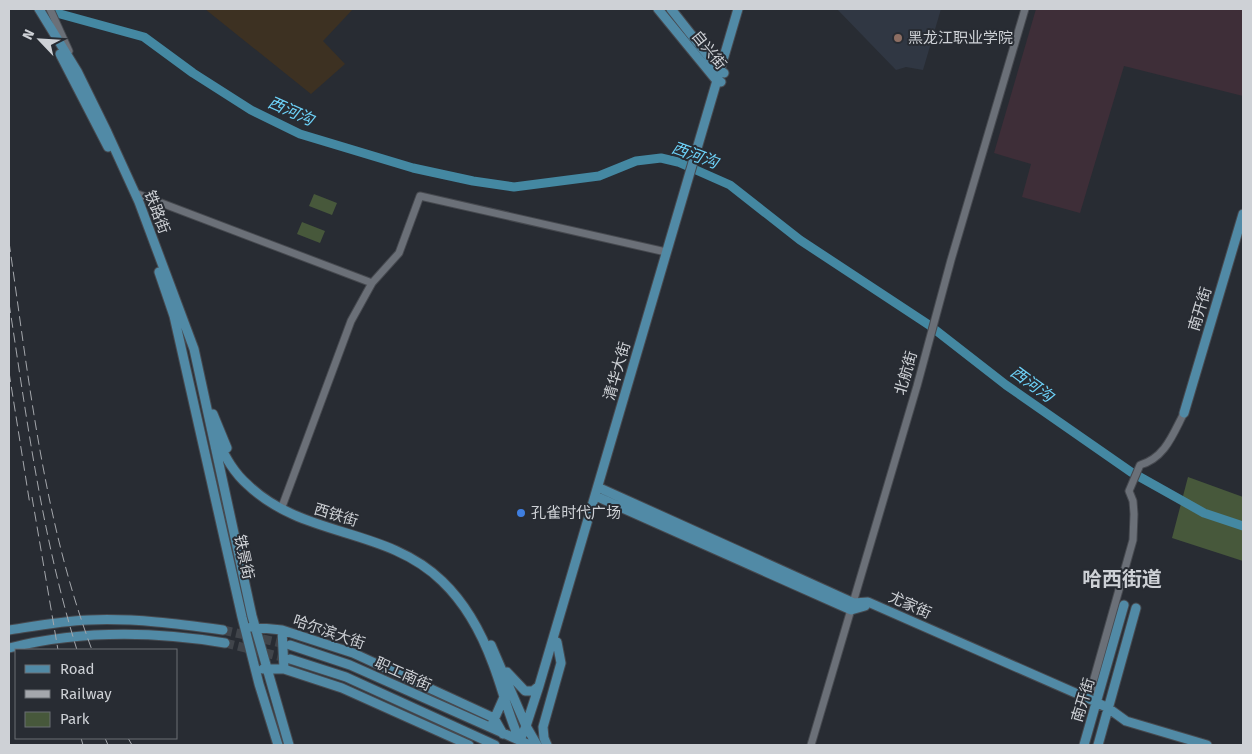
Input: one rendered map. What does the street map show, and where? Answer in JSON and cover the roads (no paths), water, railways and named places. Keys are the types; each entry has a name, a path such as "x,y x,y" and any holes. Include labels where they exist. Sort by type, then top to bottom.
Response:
{"main road":[{"path":"34,9 43,20"},
{"path":"39,9 43,20"},
{"name":"自兴街","path":"658,9 719,82"},
{"name":"自兴街","path":"671,9 722,72"},
{"name":"清华大街","path":"722,72 738,9"},
{"name":"清华大街","path":"521,743 528,729 557,642 679,215 743,9"},
{"name":"铁路街","path":"43,20 81,79 135,193 194,349 211,428"},
{"name":"铁路街","path":"43,20 130,192 174,316 188,374"},
{"name":"南开街","path":"1184,413 1243,214"},
{"name":"清华大街","path":"528,729 666,252 679,215"},
{"name":"西铁街","path":"188,374 211,428 234,471 252,490 296,516 394,548 411,556 435,574 450,590 468,613 497,662"},
{"name":"铁景街","path":"188,374 244,626 278,745"},
{"name":"西铁街","path":"200,378 219,431 238,466 251,482 269,497 283,504 392,542 434,566 451,582 469,606 497,662"},
{"name":"铁景街","path":"211,428 255,627 289,745"},
{"name":"尤家街","path":"601,493 853,606 868,602 1096,702 1124,725 1190,745"},
{"name":"南开街","path":"1084,745 1124,605"},
{"name":"南开街","path":"1098,745 1136,608"},
{"path":"9,630 62,623 110,620 169,623 223,630"},
{"name":"哈尔滨大街","path":"244,626 282,630 353,653 494,718"},
{"path":"282,630 284,669"},
{"path":"9,648 68,637 107,635 164,635 225,643"},
{"path":"547,745 543,727 561,662 557,642"},
{"name":"职工南街","path":"290,645 350,665 521,743 530,745"},
{"name":"职工南街","path":"290,659 346,677 495,745"},
{"path":"497,662 525,691 533,691 539,686"},
{"path":"497,662 504,698 521,743"},
{"path":"497,662 537,745"},
{"path":"255,668 284,669 342,688 458,743 470,745"},
{"path":"490,728 504,698"},
{"name":"尤家街","path":"1107,711 1126,721 1207,745"},
{"path":"494,718 503,734"}],"street":[{"path":"50,9 81,79"},
{"name":"北航街","path":"811,745 918,383 951,260 1026,9"},
{"path":"135,193 372,283"},
{"path":"283,504 352,322 372,283 399,253 420,196 666,252"},
{"path":"1096,702 1093,682 1133,540 1134,507 1129,490 1140,465 1148,463 1166,448 1184,413"}],"waterway":[{"name":"西河沟","path":"42,9 144,37 193,73 251,110 300,134 413,168 473,181 514,187 599,176 636,161 661,158 678,162 730,185 800,240 929,325 1006,385 1131,472 1204,513 1243,526"}],"tunnel":[{"path":"223,630 289,645"},
{"path":"225,643 290,659"}],"railway":[{"path":"9,242 31,397 49,499 75,600 92,649"},
{"path":"9,303 29,434 45,521 54,565 77,649"},
{"path":"9,372 30,505"},
{"path":"32,497 58,649"},
{"path":"81,739 83,745"},
{"path":"105,739 108,745"},
{"path":"129,739 132,745"}],"place":[{"name":"黑龙江职业学院","path":"898,38"},
{"name":"孔雀时代广场","path":"521,513"}],"district":[{"name":"哈西街道","path":"1122,579"}]}
